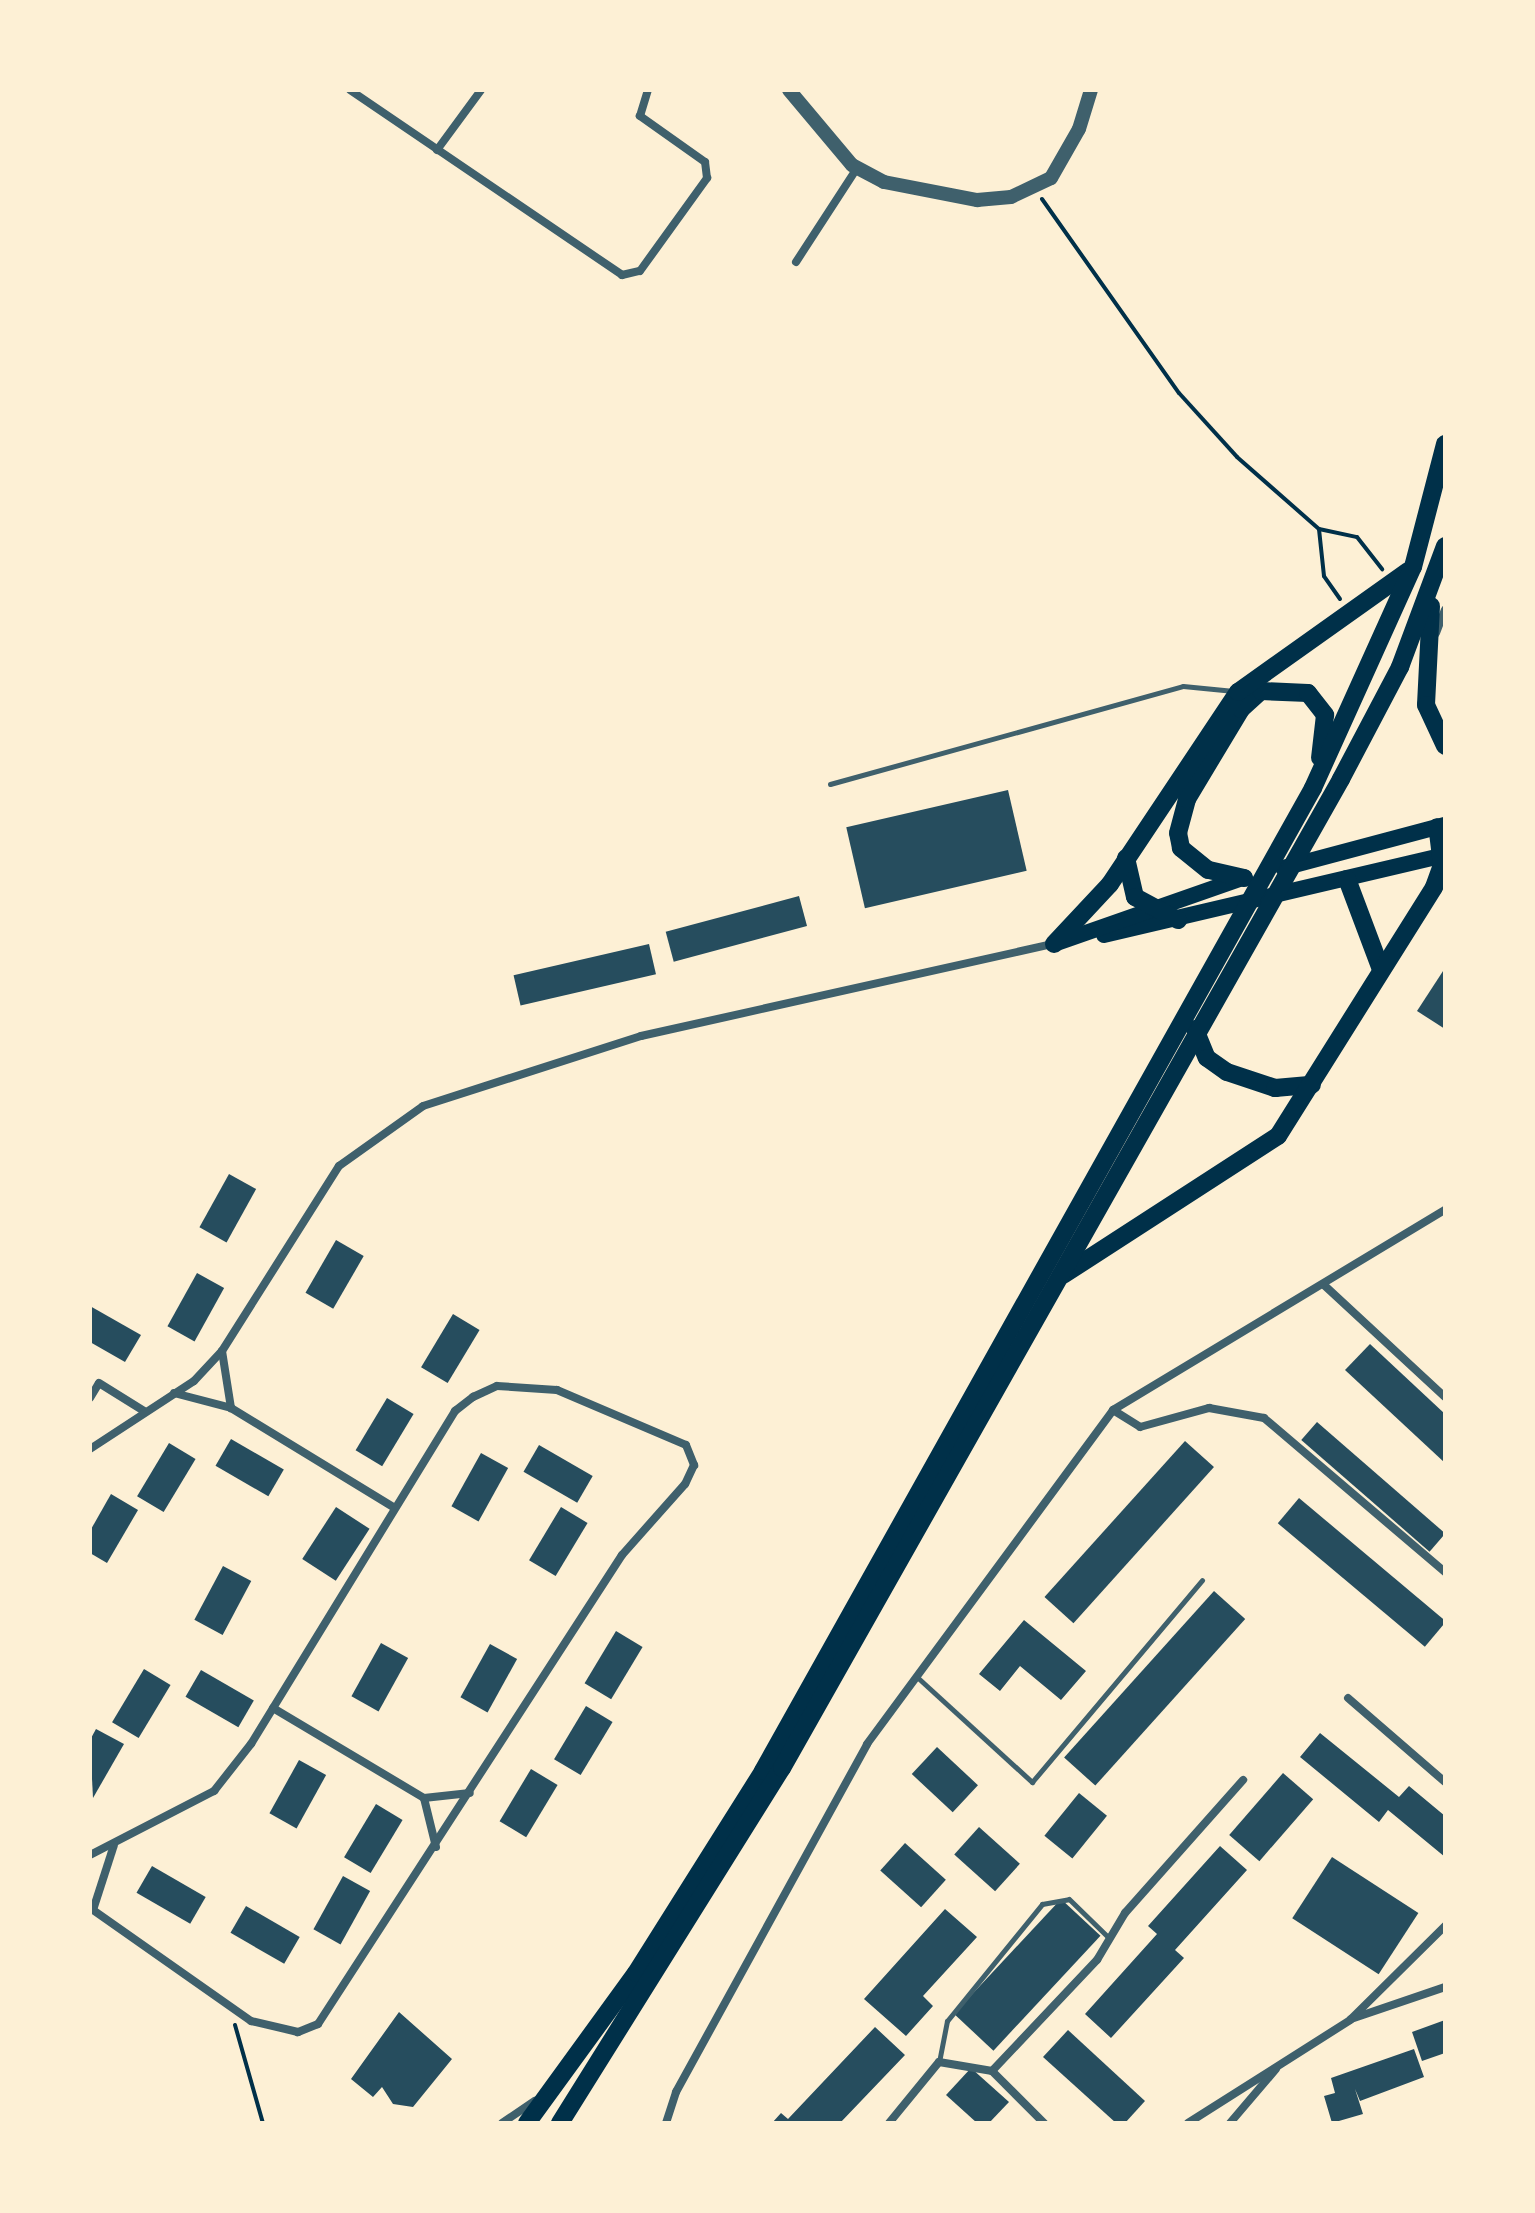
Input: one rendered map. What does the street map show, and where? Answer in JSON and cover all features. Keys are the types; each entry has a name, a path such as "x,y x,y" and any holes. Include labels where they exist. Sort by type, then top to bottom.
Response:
{"highway":[{"path":"527,2123 553,2089 763,1771 1313,788 1413,567 1445,444"},
{"path":"560,2123 782,1768 1195,1029 1341,779 1432,594 1445,546"},
{"path":"1054,944 1126,858 1238,692 1413,567"},
{"path":"1432,594 1428,722 1445,746"},
{"path":"1244,878 1194,860 1181,848 1178,822 1241,709 1261,691 1292,689 1319,703 1327,730 1313,788"},
{"path":"1054,1282 1245,1164 1278,1136 1312,1085 1380,967 1434,887 1444,855 1441,826"},
{"path":"1126,858 1127,879 1150,909 1178,920"},
{"path":"1339,881 1380,967"},
{"path":"1195,1029 1207,1058 1227,1072 1275,1088 1312,1085"}],"main road":[{"path":"1054,944 1244,878 1441,826"},
{"path":"1054,944 1227,910 1444,855"}],"street":[{"path":"350,90 605,268 640,271 707,178 705,162 640,116 648,90"},
{"path":"437,150 481,90"},
{"path":"789,90 821,138 857,168 897,185 977,200 1035,189 1063,162 1091,90"},
{"path":"796,262 857,168"},
{"path":"1429,652 1445,610"},
{"path":"90,1449 174,1393 222,1351 339,1166 423,1106 641,1036 1054,944"},
{"path":"665,2120 841,1789 917,1677 1113,1410 1445,1210"},
{"path":"1324,1285 1445,1397"},
{"path":"222,1351 231,1408"},
{"path":"90,1398 99,1383 144,1411"},
{"path":"90,1855 214,1791 273,1708 393,1507 455,1411 497,1386 557,1390 686,1445 694,1465 622,1555 436,1847 318,2024 274,2030 229,2007 91,1909 114,1845"},
{"path":"174,1393 231,1408 393,1507"},
{"path":"1113,1410 1140,1427 1209,1408 1264,1418 1445,1572"},
{"path":"1348,1698 1445,1782"},
{"path":"273,1708 424,1798 470,1793"},
{"path":"992,2071 1111,1939 1243,1780"},
{"path":"424,1798 436,1847"},
{"path":"1350,2020 1445,1926"},
{"path":"1188,2123 1285,2058 1350,2020 1445,1987"},
{"path":"1230,2123 1285,2058"},
{"path":"889,2123 939,2062 992,2071 1044,2123"},
{"path":"502,2123 553,2089"}],"lane":[{"path":"830,784 1183,686 1238,692"},
{"path":"917,1677 1032,1782 1202,1580"},
{"path":"939,2062 947,2021 1042,1904 1069,1899 1111,1939"}],"path":[{"path":"1035,189 1179,393 1237,457 1319,529 1357,537 1390,585"},
{"path":"1319,529 1324,576 1345,614"},
{"path":"229,2007 263,2123"}],"building":[{"path":"1008,790 1027,871 865,908 846,827"},
{"path":"799,896 807,926 674,962 666,932"},
{"path":"649,944 656,974 521,1005 514,975"},
{"path":"1445,968 1445,1029 1417,1011"},
{"path":"229,1174 256,1189 227,1242 199,1227"},
{"path":"336,1240 364,1256 333,1309 306,1293"},
{"path":"197,1273 224,1288 195,1341 167,1326"},
{"path":"90,1306 141,1335 125,1362 90,1342"},
{"path":"453,1314 480,1330 448,1383 421,1367"},
{"path":"1370,1344 1445,1414 1445,1463 1345,1370"},
{"path":"387,1398 414,1414 382,1466 356,1450"},
{"path":"1317,1422 1445,1533 1430,1552 1301,1440"},
{"path":"231,1439 284,1470 268,1496 216,1466"},
{"path":"1185,1441 1214,1467 1073,1623 1044,1597"},
{"path":"169,1443 196,1459 164,1512 137,1496"},
{"path":"539,1445 593,1476 577,1503 524,1472"},
{"path":"481,1453 508,1468 479,1521 451,1506"},
{"path":"111,1494 138,1510 107,1563 90,1553 90,1531"},
{"path":"1299,1498 1445,1621 1425,1647 1278,1523"},
{"path":"336,1507 370,1529 336,1581 302,1559"},
{"path":"561,1507 588,1523 556,1576 529,1560"},
{"path":"223,1566 251,1581 223,1635 194,1620"},
{"path":"1214,1591 1245,1619 1095,1786 1064,1757"},
{"path":"1024,1620 1086,1671 1061,1700 1020,1666 1000,1691 979,1674"},
{"path":"616,1631 643,1647 611,1699 585,1683"},
{"path":"381,1643 408,1658 379,1711 351,1696"},
{"path":"490,1644 517,1659 488,1712 460,1697"},
{"path":"144,1669 171,1685 139,1738 112,1722"},
{"path":"201,1670 254,1700 238,1727 186,1697"},
{"path":"586,1706 613,1722 581,1775 554,1759"},
{"path":"96,1729 124,1744 93,1798 90,1740"},
{"path":"1320,1733 1399,1797 1409,1786 1445,1816 1445,1857 1388,1810 1379,1822 1300,1757"},
{"path":"937,1747 978,1785 953,1812 912,1774"},
{"path":"299,1760 326,1775 297,1828 269,1813"},
{"path":"531,1769 558,1785 526,1837 500,1821"},
{"path":"1283,1773 1313,1799 1259,1861 1229,1835"},
{"path":"1079,1793 1107,1816 1072,1858 1044,1836"},
{"path":"376,1804 403,1820 371,1873 344,1857"},
{"path":"979,1827 1020,1864 995,1891 954,1854"},
{"path":"905,1843 946,1880 921,1907 880,1870"},
{"path":"1220,1846 1247,1870 1175,1950 1184,1958 1111,2038 1085,2014 1157,1934 1148,1926"},
{"path":"1332,1857 1418,1913 1379,1974 1292,1918"},
{"path":"152,1866 206,1897 190,1924 136,1893"},
{"path":"343,1876 370,1891 341,1944 313,1929"},
{"path":"1061,1899 1100,1936 993,2051 954,2014"},
{"path":"246,1906 300,1937 284,1964 230,1933"},
{"path":"945,1909 977,1937 923,1996 933,2006 906,2036 864,1999"},
{"path":"399,2012 452,2059 413,2107 393,2104 382,2087 373,2097 351,2079"},
{"path":"1445,2020 1445,2053 1422,2061 1412,2032"},
{"path":"875,2027 905,2055 840,2123 772,2123 781,2113 788,2119"},
{"path":"1068,2030 1145,2101 1125,2123 1116,2123 1043,2057"},
{"path":"1414,2049 1424,2077 1360,2101 1355,2089 1363,2114 1332,2123 1324,2096 1335,2093 1331,2078"},
{"path":"971,2068 1009,2102 989,2123 977,2123 946,2095"}]}
